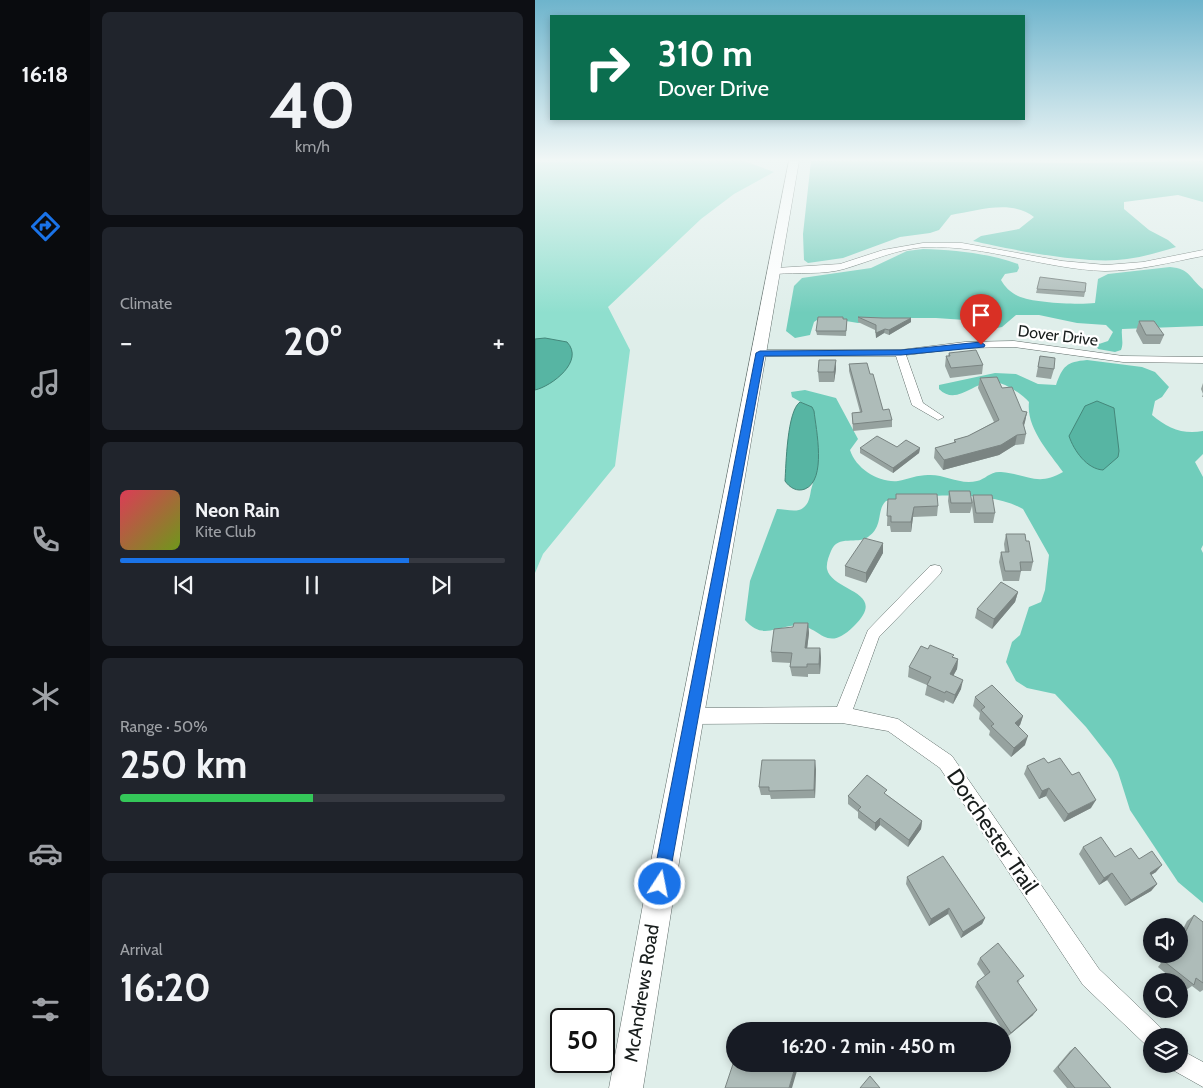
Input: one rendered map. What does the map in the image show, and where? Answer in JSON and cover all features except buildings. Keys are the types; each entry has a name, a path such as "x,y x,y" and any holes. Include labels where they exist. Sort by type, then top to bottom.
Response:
{"main road":[{"name":"McAndrews Road","path":"626,1088 656,904 786,212"}],"street":[{"path":"776,271 841,267 886,252 923,244 962,245 1062,264 1106,268 1143,265 1203,253"},
{"name":"Dover Drive","path":"760,353 901,353 965,345 1013,344 1123,359 1203,360"},
{"path":"901,353 918,405 938,417"},
{"path":"843,716 873,634 935,570"},
{"name":"Dorchester Trail","path":"691,716 843,716 892,724 947,762 1091,976 1145,1028"},
{"path":"1188,1066 1203,1075"}],"shaded area":[{"path":"535,212 711,212 608,307 630,350 615,466 543,554 535,573"},
{"path":"805,212 968,212 951,215 939,230 930,233 900,237 843,258 808,263 804,260 803,234"},
{"path":"1025,212 1127,212 1149,230 1168,240 1176,247 1133,258 1092,260 1029,252 973,241 981,236 1019,229 1034,217"},
{"path":"923,249 971,253 995,257 1018,264 1017,272 1005,274 1001,280 1004,285 1015,294 1025,298 1056,303 1095,303 1098,279 1108,274 1170,267 1177,268 1186,272 1203,289 1203,326 1122,329 1122,347 1121,350 1115,352 1098,349 1096,345 1108,341 1113,332 1106,325 1077,323 1039,315 1016,315 1002,327 997,328 965,320 884,318 858,323 834,319 817,320 814,322 810,335 795,338 786,331 794,286 802,278 871,268 907,251"},
{"path":"545,338 567,342 571,349 572,357 564,372 542,388 535,390 535,339"},
{"path":"1087,360 1142,367 1155,372 1169,387 1162,397 1155,401 1152,415 1169,427 1189,432 1203,431 1203,454 1195,462 1203,477 1203,545 1201,549 1203,553 1203,903 1178,882 1130,810 1118,772 1111,759 1086,727 1055,694 1027,688 1016,681 1006,662 1012,642 1020,635 1029,607 1041,602 1045,590 1049,555 1023,509 1009,503 974,497 937,496 886,501 881,509 878,523 873,533 864,539 838,543 831,551 828,560 827,569 831,577 856,593 863,599 866,606 863,614 854,626 844,635 828,638 800,626 766,631 756,629 745,620 750,581 777,509 798,510 805,506 810,497 816,469 817,440 813,409 792,397 791,392 805,390 836,398 858,439 850,450 853,457 863,469 883,480 898,481 934,475 970,482 980,480 997,472 1046,479 1063,472 1045,448 1035,430 1029,412 1029,402 1017,391 1001,383 991,382 984,383 958,395 952,395 945,394 939,389 939,385 995,373 1016,374 1038,384 1056,385 1066,366 1074,362"},
{"path":"1097,401 1114,408 1119,451 1118,457 1103,470 1097,469 1082,458 1074,448 1069,436 1085,406"},
{"path":"800,402 812,407 814,411 819,453 816,476 812,484 805,489 796,490 785,481 792,416"}],"route":[{"path":"660,884 760,353 901,353 965,345 981,345"}]}
